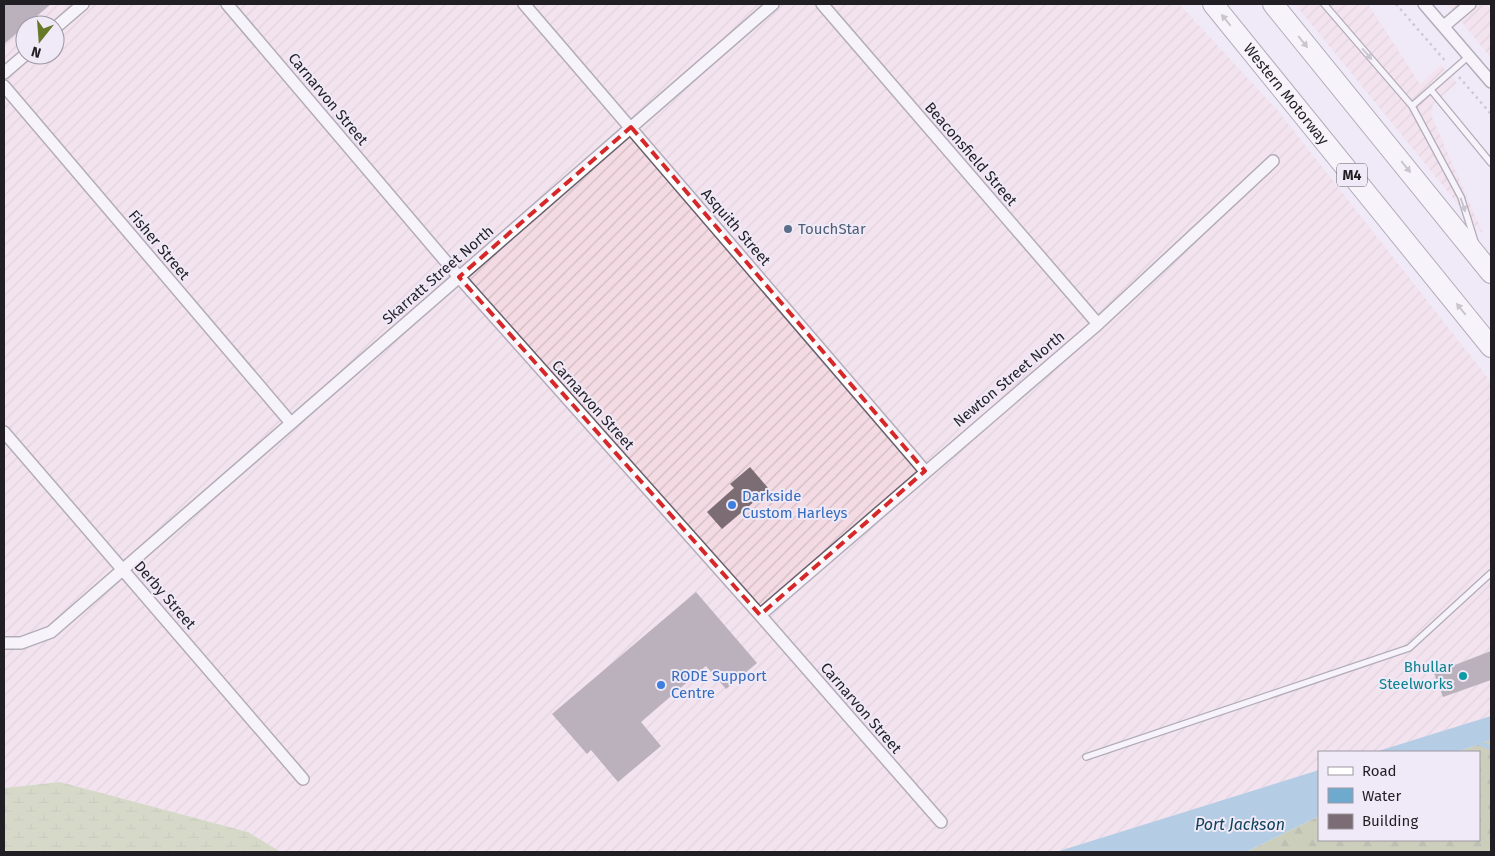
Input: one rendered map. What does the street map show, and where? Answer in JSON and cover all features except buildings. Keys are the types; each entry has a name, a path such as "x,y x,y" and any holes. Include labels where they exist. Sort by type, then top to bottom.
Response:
{"highway":[{"name":"Western Motorway","path":"1213,4 1491,347"},
{"path":"1273,4 1486,266"}],"street":[{"path":"65,19 83,4"},
{"name":"Carnarvon Street","path":"226,4 459,276 941,822"},
{"name":"Asquith Street","path":"524,4 925,471"},
{"name":"Skarratt Street North","path":"4,643 21,643 51,632 773,4"},
{"name":"Beaconsfield Street","path":"822,4 1098,324"},
{"path":"1424,4 1491,82"},
{"path":"1444,26 1470,4"},
{"path":"4,73 15,64"},
{"name":"Fisher Street","path":"4,86 291,423"},
{"name":"Newton Street North","path":"760,615 1098,324 1273,161"},
{"name":"Derby Street","path":"4,432 303,779"}],"lane":[{"path":"1324,4 1412,106 1461,197 1486,266"},
{"path":"1412,106 1469,56"},
{"path":"1430,90 1491,163"},
{"path":"1086,757 1409,648 1491,573"}],"path":[{"path":"1396,4 1491,114"}],"highlighted area":[{"path":"631,127 925,471 760,615 459,277"}],"shaded area":[{"path":"4,4 1179,4 1278,111 1491,382 1491,716 1378,751 1318,751 1318,770 1056,852 281,852 248,832 60,782 4,788"},
{"path":"1295,4 1368,4 1420,84 1441,65 1457,83 1433,104 1431,115 1484,236"},
{"path":"1447,4 1491,4 1491,58"}],"green space":[{"path":"1491,740 1491,852 1246,852 1318,816 1318,841 1480,841 1480,751 1460,751"},
{"path":"60,782 248,832 281,852 4,852 4,788"}],"water":[{"path":"1491,716 1491,740 1460,751 1378,751"},
{"name":"Port Jackson","path":"1318,770 1318,816 1246,852 1056,852"}],"waterway":[{"path":"1476,742 1491,748"}],"place":[{"name":"TouchStar","path":"788,229"},
{"name":"Darkside Custom Harleys","path":"732,505"},
{"name":"Bhullar Steelworks","path":"1463,676"},
{"name":"RODE Support Centre","path":"661,685"}]}
